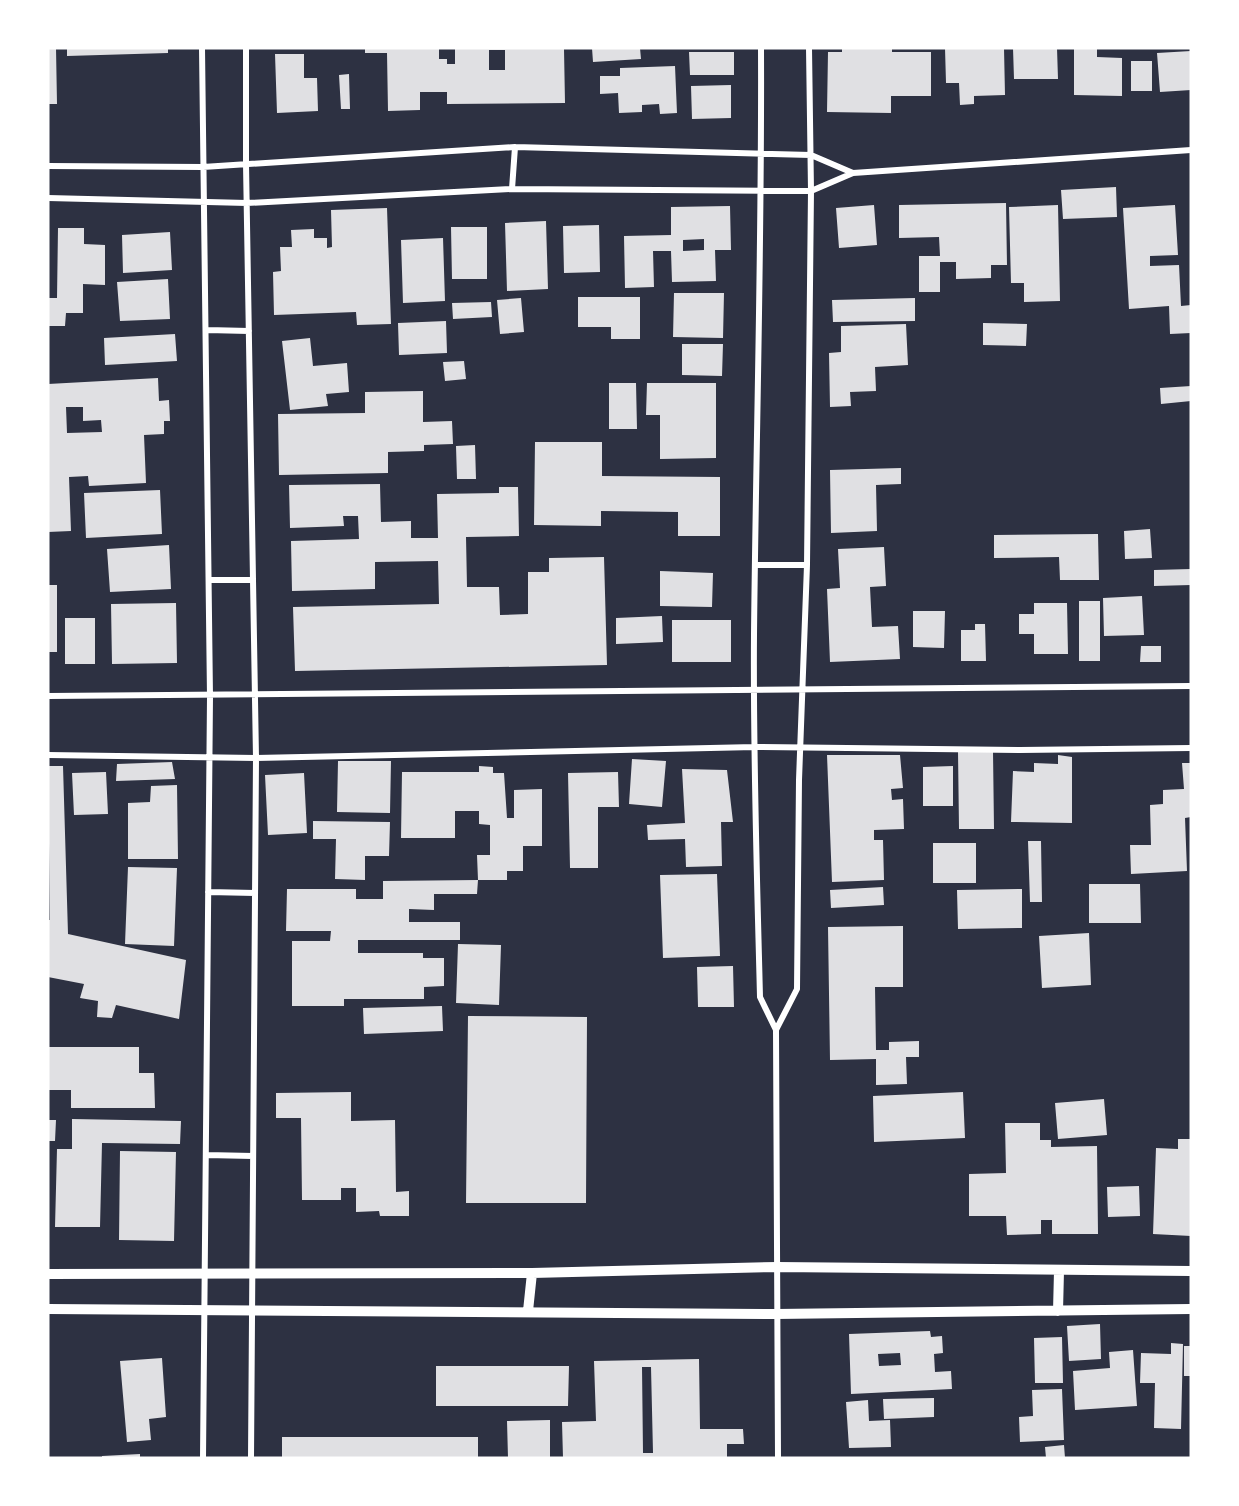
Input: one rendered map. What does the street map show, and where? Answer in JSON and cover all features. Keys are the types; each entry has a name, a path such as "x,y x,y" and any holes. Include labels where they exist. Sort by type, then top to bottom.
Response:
{"street":[{"path":"202,48 203,167 206,202 210,697 203,1458"},
{"path":"246,48 256,758 251,1458"},
{"path":"761,48 762,192 755,565 755,747 760,998 776,1030 778,1458"},
{"path":"776,1030 797,989 800,739 807,565 812,155 809,48"},
{"path":"48,166 203,167 515,147 812,155 853,173"},
{"path":"512,189 515,147"},
{"path":"48,198 247,202 512,189 811,191 853,173 1191,150"},
{"path":"207,330 249,331"},
{"path":"755,565 807,565"},
{"path":"209,580 252,580"},
{"path":"48,696 210,697 755,689 1191,686"},
{"path":"48,755 256,758 755,747 800,749 1191,748"},
{"path":"208,892 255,893"},
{"path":"206,1155 253,1156"},
{"path":"48,1274 205,1272 253,1275 532,1274 777,1267 1191,1270"},
{"path":"1058,1311 1059,1270"},
{"path":"528,1311 532,1274"},
{"path":"48,1309 776,1314 1191,1310"}],"building":[{"path":"48,48 56,48 57,104 48,104"},
{"path":"67,48 168,48 168,53 67,56"},
{"path":"365,48 439,48 439,59 447,59 447,64 455,64 455,48 564,49 565,103 447,104 447,92 420,92 420,110 388,111 387,53 365,53","holes":["489,50 505,50 505,70 489,70"]},
{"path":"592,48 640,48 641,59 593,62"},
{"path":"842,48 892,48 892,52 931,52 931,96 891,96 891,113 827,112 828,52 842,52"},
{"path":"945,48 1004,48 1005,95 974,96 974,104 960,105 959,83 946,83"},
{"path":"1013,48 1057,48 1058,79 1014,79"},
{"path":"1074,48 1097,48 1097,57 1122,58 1122,96 1074,95"},
{"path":"1191,51 1191,90 1160,92 1157,53"},
{"path":"689,52 734,52 734,75 690,75"},
{"path":"275,54 304,54 304,78 317,78 318,111 277,113"},
{"path":"1131,61 1152,61 1152,91 1131,91"},
{"path":"675,66 677,113 660,114 659,104 642,105 642,112 619,113 618,93 600,94 600,76 620,76 620,68"},
{"path":"349,74 350,109 341,109 339,75"},
{"path":"731,85 731,118 692,119 691,86"},
{"path":"1116,187 1117,217 1063,219 1061,190"},
{"path":"1006,203 1007,265 991,265 991,278 956,279 956,262 940,262 940,292 919,292 919,256 940,256 939,237 899,238 899,205"},
{"path":"874,205 877,245 839,248 836,208"},
{"path":"1058,205 1060,301 1024,302 1024,283 1011,283 1009,207"},
{"path":"1175,205 1178,255 1150,256 1150,266 1179,265 1181,306 1191,305 1191,333 1170,334 1169,306 1129,309 1123,208"},
{"path":"730,206 731,250 715,250 716,281 672,282 671,251 653,251 654,287 625,288 624,236 671,235 671,207","holes":["704,239 704,250 683,251 683,240"]},
{"path":"387,208 391,324 357,325 356,312 274,315 273,272 281,271 280,247 292,247 291,230 314,229 314,238 327,238 327,248 332,247 331,210"},
{"path":"546,221 548,289 507,291 505,223"},
{"path":"599,225 600,272 564,273 563,226"},
{"path":"451,227 487,227 487,279 452,279"},
{"path":"58,228 84,228 84,244 105,245 105,285 83,284 83,313 66,313 65,326 48,326 48,298 57,298"},
{"path":"170,232 172,270 123,273 122,235"},
{"path":"443,238 445,301 403,303 401,240"},
{"path":"168,279 170,319 120,321 117,282"},
{"path":"674,293 724,293 723,338 673,337"},
{"path":"578,297 640,297 640,339 611,339 611,327 578,327"},
{"path":"521,298 524,332 500,334 497,300"},
{"path":"915,298 915,321 833,322 832,300"},
{"path":"491,302 492,317 453,319 452,303"},
{"path":"446,321 447,353 399,355 398,323"},
{"path":"983,323 1027,324 1026,346 983,345"},
{"path":"906,324 908,365 875,367 876,391 850,392 851,406 830,407 829,353 841,352 841,326"},
{"path":"175,334 177,361 105,365 104,338"},
{"path":"310,338 313,366 347,363 349,392 326,394 328,406 290,410 282,341"},
{"path":"682,344 723,344 722,376 682,375"},
{"path":"464,361 466,379 445,381 443,362"},
{"path":"158,378 159,401 169,400 170,421 164,421 164,434 144,435 146,483 89,486 88,476 69,477 71,531 48,532 48,384","holes":["66,407 83,407 83,421 101,420 102,432 67,433"]},
{"path":"609,383 636,383 637,429 609,429"},
{"path":"647,383 716,383 716,458 660,459 660,415 646,415"},
{"path":"1191,386 1191,401 1161,404 1160,388"},
{"path":"423,391 423,422 452,421 453,444 424,445 424,451 388,452 388,473 279,475 278,414 365,413 365,392"},
{"path":"535,442 602,442 602,476 720,477 720,536 678,536 678,512 601,511 601,526 534,525"},
{"path":"475,445 476,479 457,479 456,446"},
{"path":"901,468 901,484 876,485 877,531 831,533 830,470"},
{"path":"380,484 381,522 411,521 411,538 438,538 437,494 499,493 499,487 518,487 519,536 466,537 467,587 499,587 500,615 528,614 528,572 549,572 549,558 604,557 607,665 295,671 293,607 439,604 438,561 375,562 375,589 292,591 291,541 359,539 358,516 343,516 344,526 290,528 289,485"},
{"path":"160,490 162,534 86,538 84,493"},
{"path":"1150,529 1152,558 1125,559 1124,531"},
{"path":"1098,534 1099,580 1060,580 1059,557 994,558 994,535"},
{"path":"169,545 171,589 110,592 107,549"},
{"path":"884,547 886,586 870,587 872,627 898,626 900,659 830,662 827,589 840,588 838,549"},
{"path":"1191,569 1191,585 1154,586 1154,570"},
{"path":"660,571 713,573 712,607 660,606"},
{"path":"48,585 57,585 57,652 48,652"},
{"path":"1142,596 1144,635 1104,636 1103,598"},
{"path":"1079,601 1100,601 1100,661 1079,661"},
{"path":"176,603 177,663 112,664 111,604"},
{"path":"1034,603 1067,603 1068,654 1034,654 1034,634 1019,634 1019,614 1034,614"},
{"path":"913,611 945,611 944,648 913,647"},
{"path":"662,616 663,642 616,644 616,618"},
{"path":"65,618 95,618 95,664 65,664"},
{"path":"672,620 731,620 731,662 672,662"},
{"path":"975,624 985,624 986,661 961,661 961,630 975,630"},
{"path":"1141,646 1161,646 1161,662 1140,662"},
{"path":"958,751 993,751 994,829 959,829"},
{"path":"827,755 900,755 903,788 891,789 892,800 903,799 904,829 874,830 874,840 883,840 884,880 832,882"},
{"path":"1058,755 1072,757 1072,823 1011,822 1013,771 1034,772 1034,763 1058,764"},
{"path":"632,759 666,761 662,807 629,804"},
{"path":"338,761 391,761 390,813 337,812"},
{"path":"172,762 175,779 116,781 117,764"},
{"path":"1182,763 1191,763 1191,817 1185,818 1187,871 1131,874 1130,845 1151,845 1150,805 1163,804 1163,790 1184,789"},
{"path":"48,766 63,766 68,934 186,960 179,1019 116,1005 112,1018 97,1017 98,1001 80,998 84,984 48,977 48,920 50,920"},
{"path":"479,766 493,767 493,773 504,773 507,818 514,818 514,790 542,789 542,846 523,846 523,871 507,871 507,880 478,880 477,855 490,855 490,825 479,824 479,811 455,811 455,838 401,838 402,772 479,772"},
{"path":"953,766 953,806 923,806 923,767"},
{"path":"682,769 727,770 733,822 721,822 722,866 686,867 685,839 648,840 647,825 685,823"},
{"path":"106,772 108,814 74,815 72,773"},
{"path":"618,772 619,807 598,807 598,868 570,868 568,773"},
{"path":"304,773 307,833 268,835 265,775"},
{"path":"177,785 178,859 128,859 128,803 150,802 151,786"},
{"path":"313,821 390,822 389,856 365,856 365,880 335,879 336,839 313,839"},
{"path":"1028,841 1041,841 1042,902 1030,902"},
{"path":"933,843 976,843 976,883 933,883"},
{"path":"128,867 177,868 174,946 125,944"},
{"path":"717,874 720,956 663,958 660,875"},
{"path":"478,880 477,894 434,894 434,910 409,909 409,922 460,922 460,940 358,940 358,953 423,953 423,958 444,958 444,986 424,987 424,999 344,999 344,1006 292,1006 292,941 330,941 331,931 286,931 287,889 356,889 356,899 383,899 383,881"},
{"path":"1089,884 1140,884 1141,923 1089,923"},
{"path":"883,887 884,905 831,908 830,890"},
{"path":"1022,889 1022,928 958,929 957,890"},
{"path":"903,926 903,987 875,987 876,1050 889,1050 889,1042 919,1041 919,1057 906,1057 907,1084 876,1085 876,1059 830,1060 828,927"},
{"path":"1089,933 1091,985 1042,988 1039,936"},
{"path":"458,944 501,945 499,1005 456,1003"},
{"path":"733,966 734,1007 698,1007 697,967"},
{"path":"442,1006 443,1031 364,1034 363,1008"},
{"path":"468,1016 587,1017 586,1203 466,1203"},
{"path":"48,1047 139,1047 139,1073 154,1073 155,1108 71,1108 71,1090 48,1090"},
{"path":"351,1092 351,1121 395,1120 396,1192 409,1191 409,1216 380,1216 379,1211 356,1212 356,1188 341,1188 341,1200 302,1200 301,1118 276,1118 276,1093"},
{"path":"963,1092 965,1138 874,1142 873,1096"},
{"path":"1104,1099 1107,1135 1058,1139 1055,1103"},
{"path":"72,1119 181,1121 180,1144 102,1143 100,1227 55,1227 57,1149 72,1149"},
{"path":"48,1120 56,1120 55,1141 48,1141"},
{"path":"1005,1123 1040,1123 1040,1140 1051,1140 1051,1147 1097,1146 1098,1234 1052,1234 1052,1220 1041,1220 1041,1234 1007,1235 1006,1216 969,1216 969,1174 1006,1173"},
{"path":"1178,1139 1191,1139 1191,1236 1153,1234 1156,1148 1178,1149"},
{"path":"120,1151 176,1152 174,1241 119,1240"},
{"path":"1139,1186 1140,1216 1108,1217 1107,1187"},
{"path":"1100,1324 1101,1359 1069,1361 1067,1326"},
{"path":"930,1331 931,1337 942,1336 943,1353 934,1354 935,1372 951,1371 952,1389 851,1394 849,1334","holes":["900,1353 901,1365 879,1366 878,1354"]},
{"path":"1062,1337 1063,1383 1035,1383 1034,1338"},
{"path":"1171,1343 1183,1344 1181,1429 1154,1428 1155,1383 1140,1383 1141,1353 1171,1354"},
{"path":"1184,1346 1191,1346 1191,1376 1184,1376"},
{"path":"1133,1350 1137,1406 1075,1410 1073,1371 1110,1368 1109,1352"},
{"path":"162,1358 166,1417 149,1419 151,1440 127,1442 120,1361"},
{"path":"699,1359 700,1429 743,1429 744,1444 727,1444 727,1458 563,1458 562,1422 596,1421 594,1361","holes":["642,1367 651,1367 653,1453 643,1453"]},
{"path":"436,1366 569,1366 568,1406 436,1406"},
{"path":"1062,1389 1064,1440 1020,1442 1019,1417 1033,1416 1032,1390"},
{"path":"934,1398 934,1417 884,1419 883,1399"},
{"path":"868,1400 869,1421 890,1420 891,1447 849,1448 846,1402"},
{"path":"550,1420 550,1458 508,1458 507,1421"},
{"path":"282,1437 478,1437 478,1458 282,1458"},
{"path":"1064,1445 1065,1458 1046,1458 1045,1447"},
{"path":"140,1454 140,1458 102,1458 102,1456"}]}
